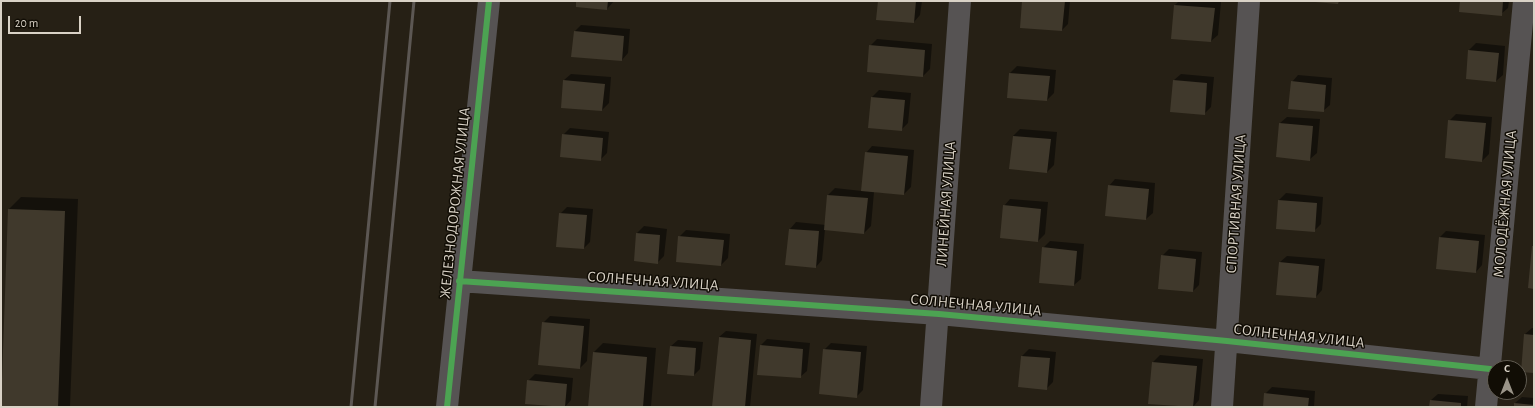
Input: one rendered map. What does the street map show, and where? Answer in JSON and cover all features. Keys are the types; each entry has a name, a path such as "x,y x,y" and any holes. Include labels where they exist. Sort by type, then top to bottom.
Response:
{"street":[{"name":"ЖЕЛЕЗНОДОРОЖНАЯ УЛИЦА","path":"447,407 489,1"},
{"name":"ЛИНЕЙНАЯ УЛИЦА","path":"931,407 939,314 960,1"},
{"name":"СПОРТИВНАЯ УЛИЦА","path":"1222,407 1249,1"},
{"name":"МОЛОДЁЖНАЯ УЛИЦА","path":"1491,360 1524,1"},
{"name":"СОЛНЕЧНАЯ УЛИЦА","path":"459,281 939,314 1227,341 1487,369"}],"building":[{"path":"576,1 608,1 607,10 576,7"},
{"path":"878,1 916,1 914,23 876,20"},
{"path":"1022,1 1065,1 1062,31 1020,28"},
{"path":"1315,1 1339,1 1338,4"},
{"path":"1460,1 1503,1 1502,16 1459,12"},
{"path":"1174,5 1215,8 1211,42 1171,39"},
{"path":"574,31 624,36 622,61 571,57"},
{"path":"869,45 925,50 923,77 867,72"},
{"path":"1468,50 1499,53 1496,82 1466,79"},
{"path":"1009,73 1050,76 1047,101 1007,98"},
{"path":"563,80 605,84 602,111 561,108"},
{"path":"1173,80 1207,83 1205,115 1170,112"},
{"path":"1291,81 1326,85 1324,112 1288,109"},
{"path":"871,97 905,100 902,131 868,128"},
{"path":"1448,120 1486,123 1482,162 1445,158"},
{"path":"1279,123 1313,126 1310,161 1276,157"},
{"path":"562,134 603,138 601,161 560,157"},
{"path":"1013,136 1051,139 1047,173 1009,169"},
{"path":"865,152 908,156 904,195 861,191"},
{"path":"1108,185 1149,189 1146,220 1105,216"},
{"path":"827,195 868,198 864,234 824,230"},
{"path":"1278,200 1317,203 1315,232 1276,229"},
{"path":"1003,205 1041,209 1038,242 1000,238"},
{"path":"8,209 65,211 58,407 1,407"},
{"path":"559,213 587,215 584,249 556,247"},
{"path":"789,229 819,231 816,268 785,265"},
{"path":"636,233 660,235 658,264 634,261"},
{"path":"678,236 724,240 721,266 676,262"},
{"path":"1439,237 1479,241 1476,273 1436,269"},
{"path":"1532,246 1534,246 1534,289 1528,288"},
{"path":"1042,247 1077,251 1074,286 1039,283"},
{"path":"1161,255 1196,259 1193,292 1158,289"},
{"path":"1279,262 1319,266 1316,298 1276,295"},
{"path":"542,322 584,326 580,369 538,365"},
{"path":"1524,334 1534,335 1534,373 1527,372 1527,360 1522,360"},
{"path":"719,337 751,340 745,407 712,407"},
{"path":"760,345 803,349 801,378 757,375"},
{"path":"670,346 696,348 694,376 667,374"},
{"path":"823,349 861,352 857,398 819,394"},
{"path":"593,352 647,357 643,407 588,407"},
{"path":"1021,356 1050,358 1047,390 1018,387"},
{"path":"1152,362 1197,366 1193,407 1148,404"},
{"path":"527,380 567,384 565,407 525,404"},
{"path":"1264,393 1309,398 1308,407 1263,407"},
{"path":"1430,400 1461,403 1461,407 1429,407"},
{"path":"1514,403 1534,405 1534,407 1514,407"}],"railway":[{"path":"351,407 390,1"},
{"path":"375,407 414,1"}],"cycle path":[{"path":"447,407 489,1"},
{"path":"459,281 939,314 1227,341 1487,369"}]}
